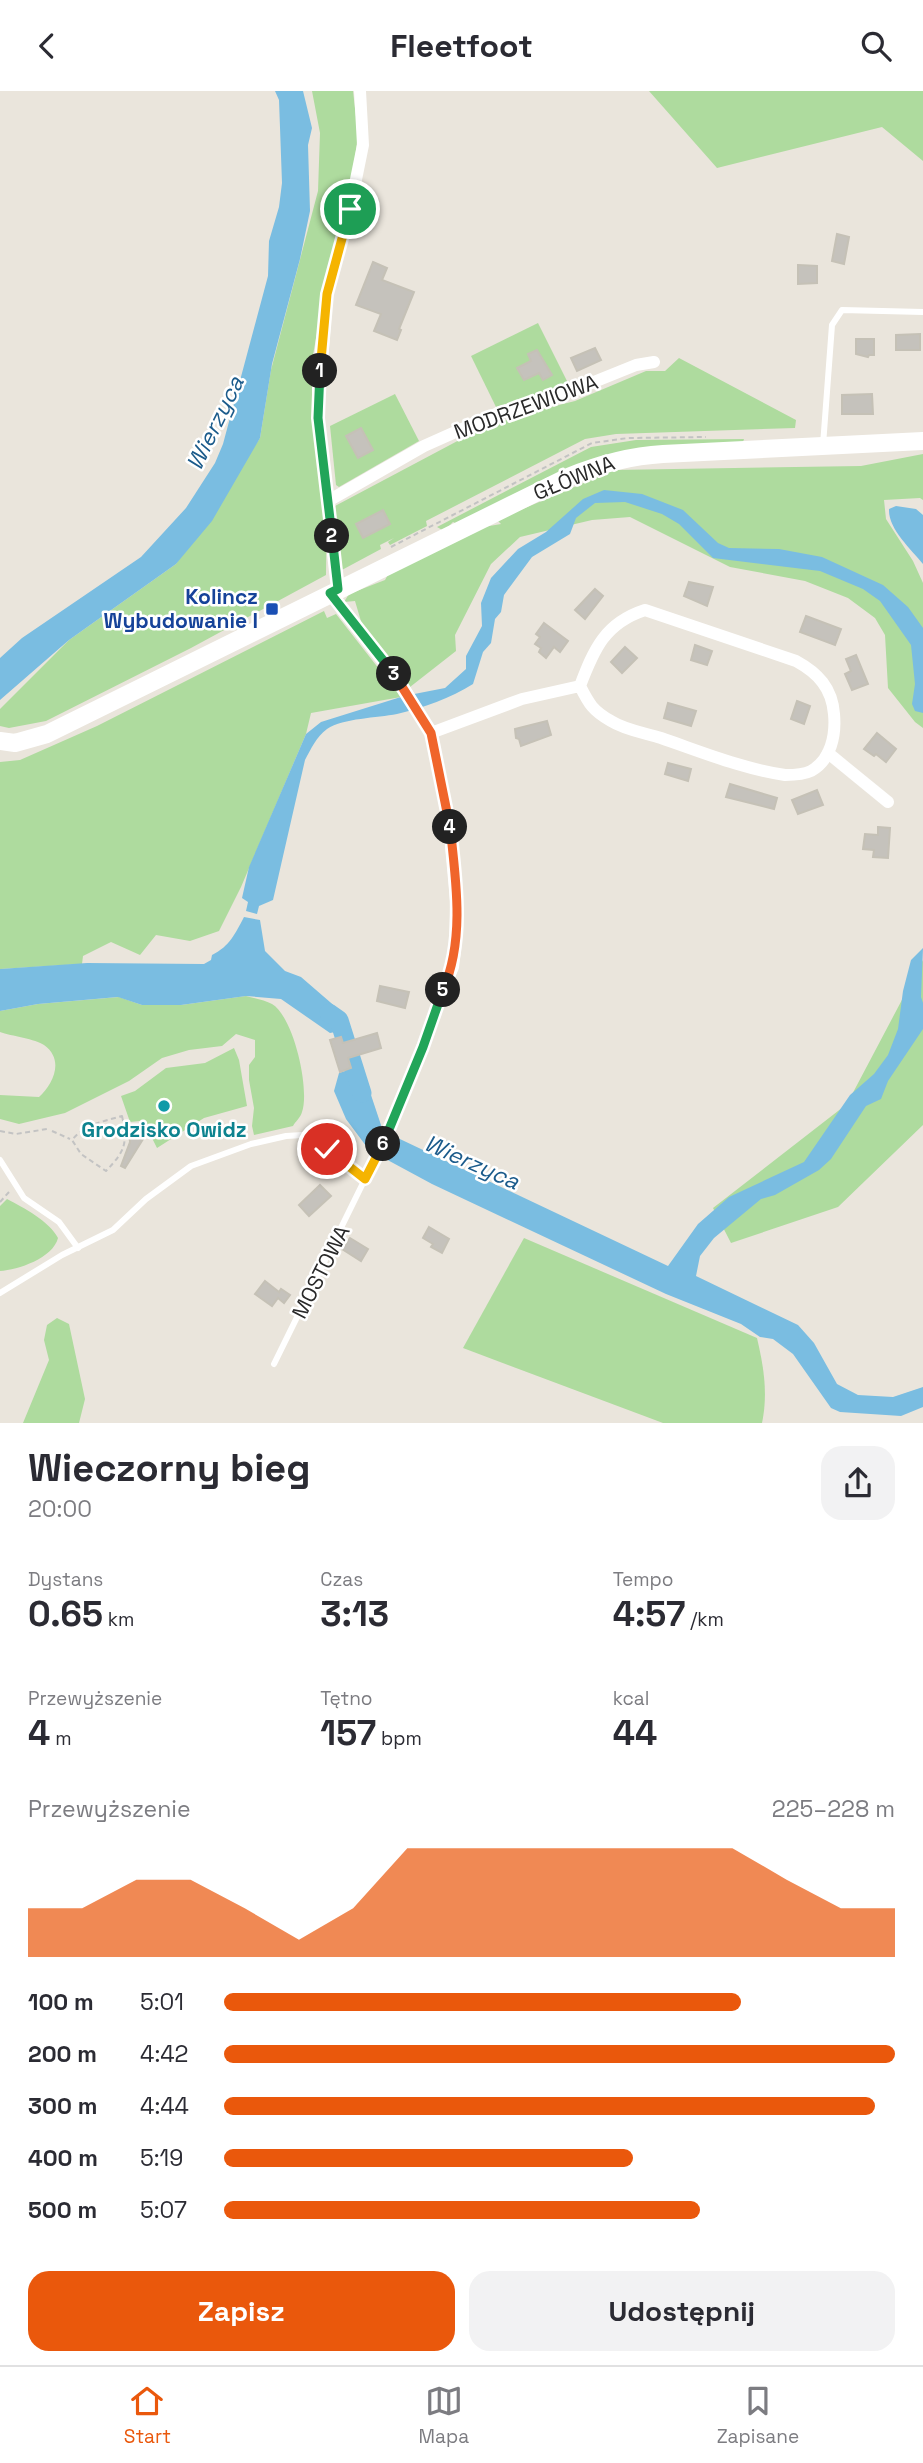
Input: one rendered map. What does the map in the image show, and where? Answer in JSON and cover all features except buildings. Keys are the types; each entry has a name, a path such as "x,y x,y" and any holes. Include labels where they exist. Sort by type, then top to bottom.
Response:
{"street":[{"path":"359,91 363,145 350,209 327,294 318,387 318,418 328,501 334,591 398,679 431,733 449,824 456,901 453,967 437,1004"},
{"name":"MODRZEWIOWA","path":"328,501 424,446 498,413 574,390 636,365 654,362"},
{"name":"GŁÓWNA","path":"0,741 15,743 47,734 334,591 600,464 635,456 923,441"},
{"path":"645,610 796,661 812,670 823,681 832,697 833,741 828,753 810,772 788,775 754,769 613,723 590,707 580,686 593,651 609,631 626,616 645,610"},
{"path":"431,733 522,699 580,686"},
{"path":"828,753 888,802"}],"lane":[{"path":"823,447 832,325 842,310 923,312"},
{"path":"0,1293 113,1230 146,1199 191,1166 251,1144 303,1135 315,1140 365,1179"},
{"path":"0,1160 24,1198 59,1222 78,1248"},
{"name":"MOSTOWA","path":"274,1364 365,1179"}],"path":[{"path":"365,1179 389,1131 423,1047 437,1004"},
{"path":"52,1132 72,1140 81,1154 106,1171 124,1149 126,1139 122,1116 78,1132 72,1140"},
{"path":"0,1131 16,1133 47,1129"},
{"path":"0,1202 15,1185"}],"green space":[{"path":"312,91 353,91 358,134 353,175 329,266 313,355 314,397 327,494 326,575 191,648 46,721 9,728 0,726 0,709 69,640 176,564 260,438 271,370 318,191 320,133"},
{"path":"649,91 923,91 923,161 882,127 717,168"},
{"path":"538,323 569,385 496,407 471,356"},
{"path":"679,358 796,420 795,428 616,434 585,439 426,521 427,526 390,545 388,542 394,538 380,545 381,549 340,571 335,506 465,437 519,415 575,401 646,371 665,371"},
{"path":"395,394 419,441 339,487 336,485 330,426"},
{"path":"744,439 743,442 638,449 457,524 453,522 444,531 437,527 591,447 636,440"},
{"path":"923,454 923,500 884,500 886,519 913,561 923,583 923,728 888,688 885,635 875,618 848,598 805,581 730,567 630,517 592,520 520,537 491,564 455,635 456,651 410,687 363,628 355,601 344,602 349,594 385,580 391,569 472,529 501,524 497,520 614,470 861,466"},
{"path":"324,611 327,618 336,614 401,697 311,713 306,734 241,887 219,931 190,941 156,935 140,955 111,942 83,956 82,964 0,969 0,762 20,760 97,726"},
{"path":"923,960 923,1125 838,1207 731,1243 713,1208 847,1104"},
{"path":"246,996 263,1000 280,1011 293,1038 302,1072 304,1102 301,1114 293,1126 254,1135 249,1065 255,1057 255,1040 236,1034 222,1046 189,1050 162,1058 129,1081 65,1113 19,1124 0,1119 0,1095 39,1097 49,1086 55,1065 54,1058 44,1045 0,1032 0,1011 38,1004 119,997 142,1005 181,1005"},
{"path":"234,1048 239,1060 247,1106 204,1118 157,1148 152,1138 143,1138 140,1121 130,1122 121,1096 135,1091 166,1068 205,1063"},
{"path":"7,1199 42,1221 58,1238 49,1251 34,1262 0,1271 0,1206"},
{"path":"524,1238 757,1338 764,1381 762,1423 663,1423 463,1348"},
{"path":"57,1318 69,1324 85,1399 79,1423 23,1423 49,1360 44,1340 47,1325"}],"water":[{"path":"275,91 303,91 312,128 308,145 310,211 272,364 260,438 212,521 176,564 69,640 0,700 0,658 22,638 141,557 186,508 215,463 223,444 268,276 269,241 279,207 282,183 279,100"},
{"path":"604,490 642,494 683,510 718,543 729,548 779,549 822,557 883,585 908,607 923,628 923,713 915,711 912,704 915,684 911,645 880,601 863,589 820,571 713,558 679,524 662,514 625,502 595,503 576,518 570,534 532,557 504,595 501,612 495,619 491,643 483,652 473,684 427,706 334,725 314,743 305,760 273,900 259,906 257,914 246,911 248,902 242,898 249,867 306,734 321,722 404,696 445,688 466,669 466,656 482,626 481,603 491,578 518,549 546,532 583,499"},
{"path":"896,506 916,509 923,515 923,564 892,524 889,509"},
{"path":"244,917 260,920 265,951 285,971 301,977 345,1015 350,1029 330,1033 281,999 246,996 181,1005 142,1005 118,997 38,1004 0,1011 0,969 87,963 204,964 228,944"},
{"path":"923,948 923,1029 888,1081 881,1099 866,1106 831,1159 819,1170 775,1195 761,1199 714,1238 700,1256 696,1276 798,1325 814,1343 837,1384 858,1395 893,1397 923,1387 923,1407 901,1416 840,1412 831,1408 793,1354 773,1339 760,1337 741,1324 666,1294 432,1184 369,1150 346,1119 334,1091 339,1073 351,1069 363,1071 383,1131 668,1266 698,1224 729,1197 804,1162 850,1095 874,1074 888,1055 898,1029 903,991 911,960"}],"waterway":[{"name":"Wierzyca","path":"329,1013 339,1020 362,1093"}],"place":[{"name":"Kolincz Wybudowanie I","path":"272,609"},
{"name":"Grodzisko Owidz","path":"164,1106"}],"route":[{"path":"327,1149 365,1179 376,1161 423,1047 453,967 455,951 454,867 449,824 431,733 398,679 330,593 338,589 318,418 318,387 327,294 350,209"}]}
